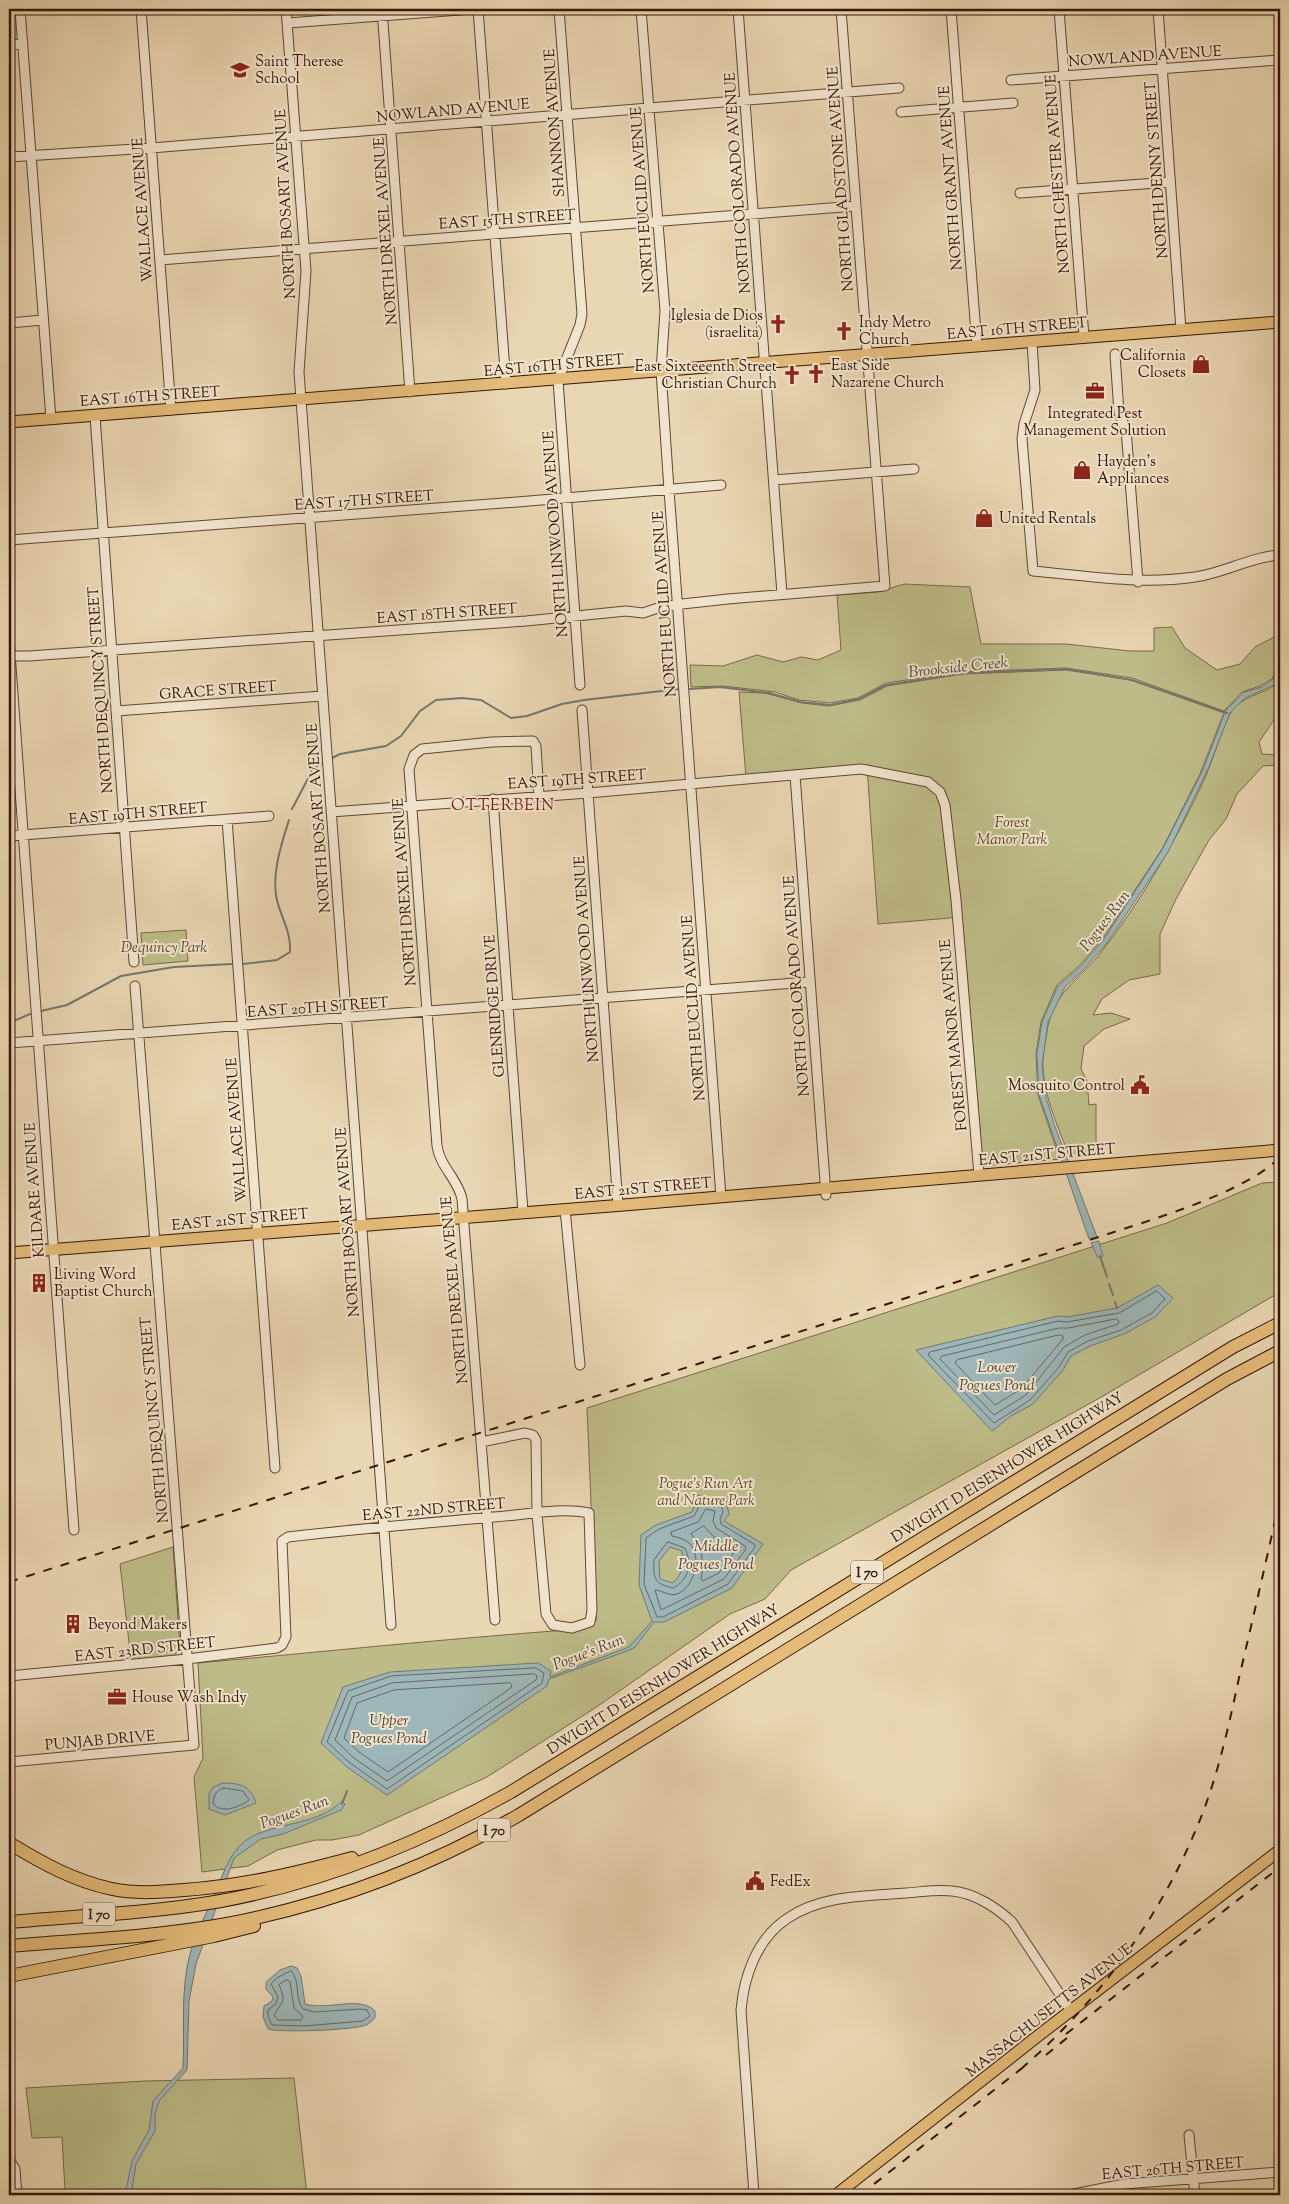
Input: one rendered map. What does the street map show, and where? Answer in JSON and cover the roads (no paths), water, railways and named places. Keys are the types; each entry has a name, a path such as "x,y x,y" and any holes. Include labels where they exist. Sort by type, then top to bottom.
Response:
{"highway":[{"name":"DWIGHT D EISENHOWER HIGHWAY","path":"9,1922 190,1905 237,1897 298,1883 346,1868 433,1833 511,1792 1233,1347 1280,1323"},
{"name":"I 70","path":"9,1946 179,1931 251,1927 366,1887 429,1862 520,1816 1227,1379 1280,1351"},
{"path":"9,1843 66,1875 107,1888 150,1893 242,1883 314,1868 433,1833"},
{"path":"9,1976 172,1945 224,1929"}],"main road":[{"name":"EAST 16TH STREET","path":"9,422 410,392 1280,322"},
{"name":"EAST 21ST STREET","path":"9,1253 362,1224 825,1191 1034,1170 1280,1150"},
{"name":"MASSACHUSETTS AVENUE","path":"836,2195 1280,1850"}],"street":[{"path":"20,9 51,419"},
{"name":"WALLACE AVENUE","path":"141,9 172,410"},
{"name":"NORTH BOSART AVENUE","path":"286,9 305,249 306,290 299,353 301,400 391,1625"},
{"path":"288,23 382,12 473,9"},
{"path":"478,9 506,384"},
{"name":"SHANNON AVENUE","path":"558,380 582,318 559,9"},
{"name":"NORTH EUCLID AVENUE","path":"641,9 665,311 661,371 669,490 721,1197"},
{"name":"NORTH COLORADO AVENUE","path":"738,9 782,594"},
{"name":"NORTH GLADSTONE AVENUE","path":"841,9 885,586"},
{"name":"NORTH GRANT AVENUE","path":"951,9 977,346"},
{"name":"NORTH CHESTER AVENUE","path":"1059,9 1084,338"},
{"name":"NORTH DENNY STREET","path":"1158,9 1181,330"},
{"name":"NORTH DREXEL AVENUE","path":"382,12 410,392"},
{"path":"9,45 23,44"},
{"name":"NOWLAND AVENUE","path":"1011,80 1280,60"},
{"name":"NOWLAND AVENUE","path":"9,157 151,148 899,88"},
{"path":"901,112 1013,103"},
{"path":"1020,193 1170,182"},
{"name":"EAST 15TH STREET","path":"160,260 856,206"},
{"path":"9,323 43,320"},
{"path":"1032,342 1035,390 1024,424 1022,439 1033,571 1138,582 1201,576 1250,560 1280,555"},
{"path":"1115,354 1119,413 1126,429 1138,582"},
{"name":"NORTH LINWOOD AVENUE","path":"558,380 580,686"},
{"name":"NORTH DEQUINCY STREET","path":"95,416 134,962"},
{"path":"774,480 914,469"},
{"name":"EAST 17TH STREET","path":"9,540 721,485"},
{"name":"EAST 18TH STREET","path":"9,656 643,612 678,604 885,586"},
{"name":"KILDARE AVENUE","path":"9,639 52,1250 74,1530"},
{"name":"GRACE STREET","path":"116,711 322,696"},
{"name":"NORTH LINWOOD AVENUE","path":"582,710 618,1205"},
{"name":"NORTH DREXEL AVENUE","path":"495,1620 460,1191 444,1166 438,1152 409,769 414,755 422,749 492,742 528,741 536,746 539,796"},
{"name":"FOREST MANOR AVENUE","path":"795,775 861,769 925,781 936,788 943,797 958,922 979,1175"},
{"name":"NORTH COLORADO AVENUE","path":"795,775 825,1191"},
{"name":"EAST 19TH STREET","path":"331,812 795,775"},
{"name":"GLENRIDGE DRIVE","path":"493,799 523,1212"},
{"name":"EAST 19TH STREET","path":"9,836 269,816"},
{"name":"WALLACE AVENUE","path":"227,819 275,1468"},
{"name":"EAST 20TH STREET","path":"9,1043 809,982"},
{"name":"NORTH DEQUINCY STREET","path":"136,986 194,1745"},
{"path":"565,1209 580,1365"},
{"path":"481,1442 525,1433 533,1435 536,1440 537,1514"},
{"name":"EAST 22ND STREET","path":"282,1644 286,1637 282,1541 288,1537 384,1526 571,1510 589,1514 592,1610 590,1622 572,1628 554,1625 546,1614 537,1514"},
{"name":"EAST 23RD STREET","path":"9,1676 267,1650 282,1644"},
{"name":"PUNJAB DRIVE","path":"9,1762 194,1745"},
{"path":"754,2195 742,2033 742,1990 749,1969 760,1947 786,1918 810,1906 830,1901 930,1892 952,1891 965,1894 988,1904 1012,1922 1071,2011"},
{"path":"1189,2135 1195,2195"},
{"path":"9,2159 15,2169 17,2195"},
{"name":"EAST 26TH STREET","path":"1069,2195 1124,2184 1280,2172"}],"water":[{"path":"1280,664 1280,676 1276,684 1245,698 1230,713 1208,769 1168,852 1107,943 1065,987 1048,1022 1042,1065 1046,1097 1054,1124 1097,1237 1089,1239 1039,1095 1037,1053 1042,1022 1058,986 1081,966 1104,939 1162,850 1202,772 1226,710 1244,692 1262,687 1272,680"},
{"path":"1099,1241 1103,1256 1098,1258 1091,1243"},
{"name":"Lower Pogues Pond","path":"1158,1285 1173,1298 1155,1317 1124,1334 1090,1346 1071,1356 1063,1370 1033,1404 1011,1416 992,1431 916,1350 1058,1316 1067,1317 1117,1308"},
{"name":"Upper Pogues Pond","path":"698,1495 726,1501 729,1514 724,1521 763,1544 732,1588 664,1622 654,1622 635,1647 630,1650 549,1679 547,1686 387,1795 347,1767 321,1743 343,1687 390,1672 538,1663 551,1671 550,1677 629,1647 652,1621 639,1585 641,1535 656,1525 692,1512","holes":["670,1547 682,1551 681,1572 673,1583 660,1579 659,1561"]},
{"path":"223,1783 240,1785 248,1789 256,1803 225,1815 209,1809 209,1794 213,1787"},
{"path":"342,1801 345,1804 341,1810 283,1834 261,1839 234,1858 196,1964 189,2001 187,2070 159,2101 155,2114 155,2131 136,2164 131,2195 125,2195 132,2161 149,2130 153,2101 183,2068 184,1996 190,1954 229,1860 238,1848 251,1837 274,1828 322,1815"},
{"path":"291,1966 297,1968 301,1976 305,2004 323,2006 361,2004 369,2006 375,2011 375,2018 370,2023 359,2027 333,2030 268,2029 263,2017 264,2006 272,2001 273,1997 266,1989 266,1982 280,1970"}],"waterway":[{"name":"Brookside Creek","path":"690,689 720,687 769,693 801,702 830,705 859,699 886,685 963,673 1067,669 1132,680 1227,713"},
{"name":"Brookside Creek","path":"332,758 340,754 386,746 401,736 420,711 436,700 462,698 481,700 511,718 527,716 562,704 584,700 679,689"},
{"name":"Brookside Creek","path":"292,809 313,769 321,764"},
{"name":"Brookside Creek","path":"243,964 277,960 290,952 289,939 278,904 275,883 278,862 289,820"},
{"name":"Brookside Creek","path":"41,1011 67,1005 121,976 174,967 232,964"},
{"name":"Brookside Creek","path":"9,1023 30,1014"},
{"name":"Pogues Run","path":"1100,1256 1107,1277"},
{"name":"Pogues Run","path":"1109,1284 1113,1295"},
{"name":"Pogues Run","path":"1115,1302 1117,1308"},
{"name":"Pogues Run","path":"342,1804 347,1791"}],"railway":[{"path":"9,1582 1145,1222 1221,1194 1264,1170 1280,1157"},
{"path":"1021,2069 1049,2043 1100,1988 1145,1927 1182,1861 1204,1809 1221,1754 1280,1498"},
{"path":"1066,2034 1280,1867"},
{"path":"1046,2055 1073,2033"},
{"path":"860,2195 1026,2065"}],"place":[{"name":"Saint Therese School","path":"240,70"},
{"name":"Iglesia de Dios (israelita)","path":"778,324"},
{"name":"Indy Metro Church","path":"844,331"},
{"name":"California Closets","path":"1201,364"},
{"name":"East Side Nazarene Church","path":"816,374"},
{"name":"East Sixteeenth Street Christian Church","path":"792,375"},
{"name":"Integrated Pest Management Solution","path":"1095,391"},
{"name":"Hayden's Appliances","path":"1082,470"},
{"name":"United Rentals","path":"984,518"},
{"name":"Mosquito Control","path":"1140,1085"},
{"name":"Living Word Baptist Church","path":"39,1283"},
{"name":"Beyond Makers","path":"73,1624"},
{"name":"House Wash Indy","path":"117,1697"},
{"name":"FedEx","path":"755,1881"}],"district":[{"name":"OTTERBEIN","path":"503,804"}],"park label":[{"name":"Forest Manor Park","path":"1012,830"},
{"name":"Dequincy Park","path":"164,947"},
{"name":"Pogue's Run Art and Nature Park","path":"706,1492"}],"water label":[{"name":"Middle Pogues Pond","path":"716,1554"},
{"name":"Pogue's Run","path":"588,1651"}]}
